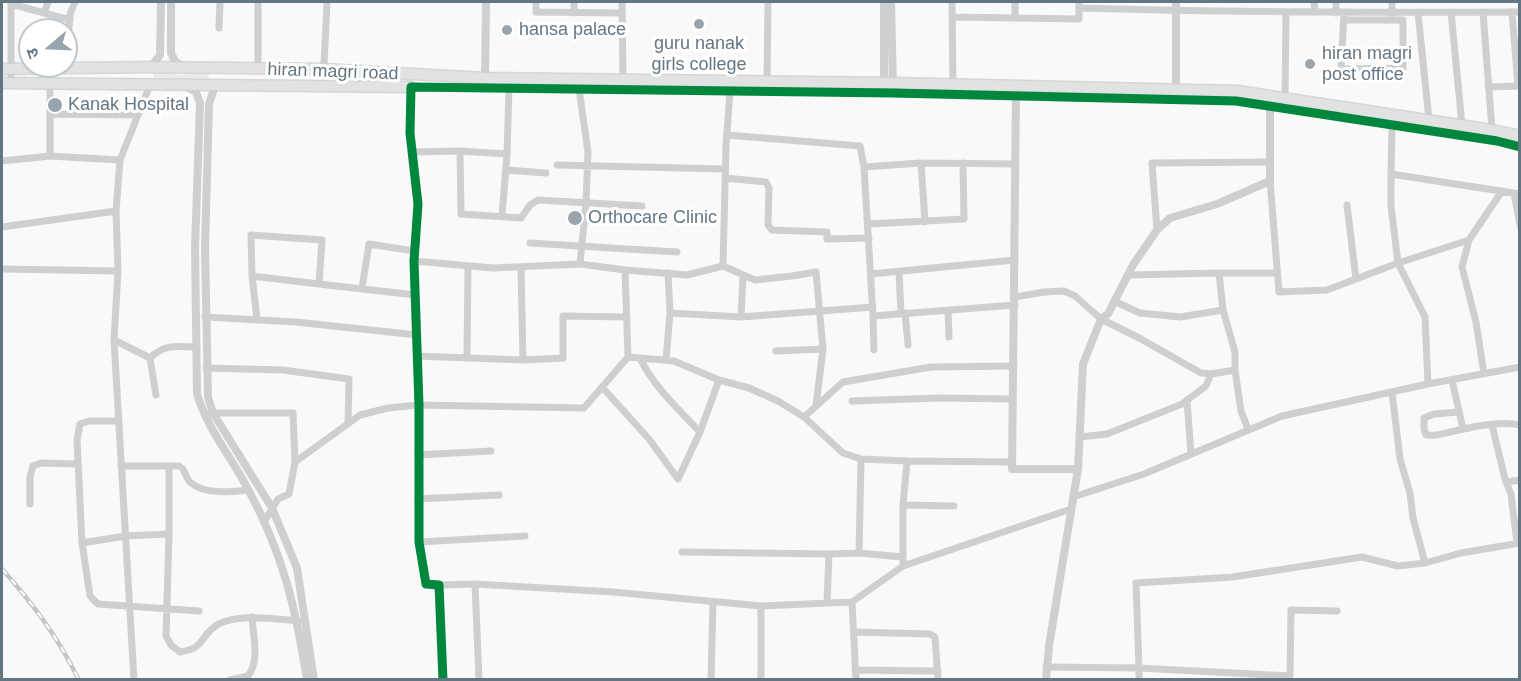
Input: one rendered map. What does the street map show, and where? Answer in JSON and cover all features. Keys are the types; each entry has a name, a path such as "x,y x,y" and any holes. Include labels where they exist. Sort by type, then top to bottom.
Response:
{"main road":[{"path":"150,85 151,67"},
{"name":"hiran magri road","path":"78,69 184,67 323,69 485,83 623,80 767,86 1176,94 1237,90 1520,136"},
{"path":"215,86 216,68"},
{"path":"6,83 411,87"}],"street":[{"path":"44,13 48,2"},
{"path":"71,18 75,2"},
{"path":"151,67 160,55 161,2"},
{"path":"171,2 171,53 175,62 184,67"},
{"path":"219,28 220,2"},
{"path":"258,2 258,69"},
{"path":"323,85 327,2"},
{"path":"485,83 486,2"},
{"path":"536,2 536,12 622,13"},
{"path":"574,2 574,13"},
{"path":"622,2 623,80"},
{"path":"768,2 767,86 730,91 509,88 485,83 411,87 410,133 418,204 414,261 419,405 419,542 426,584 475,584 613,592 761,606 852,602 903,566 1071,509"},
{"path":"877,2 884,2 888,88"},
{"path":"888,88 891,2"},
{"path":"952,2 953,89"},
{"path":"1015,2 1015,18"},
{"path":"1220,2 1220,11"},
{"path":"1314,2 1315,12"},
{"path":"952,16 1079,19 1079,5 1118,5 1176,6 1220,11 1315,12 1341,15 1403,20 1403,68 1341,69 1341,15 1336,2"},
{"path":"1392,2 1392,13"},
{"path":"6,83 11,3 63,18"},
{"path":"1176,6 1176,94 1270,106 1497,141 1520,147"},
{"path":"1285,98 1286,12"},
{"path":"1451,12 1462,125"},
{"path":"1483,12 1492,130"},
{"path":"1341,15 1516,12 1519,86 1488,87"},
{"path":"1418,13 1429,120"},
{"path":"50,84 50,156"},
{"path":"134,680 114,340 118,271 116,211 120,160 136,115 150,85"},
{"path":"186,86 196,92 200,103 195,248 197,394 204,414 249,490 284,569 298,621 307,680"},
{"path":"215,86 209,104 205,247 208,397 213,413 272,508 297,568 314,680"},
{"path":"502,216 509,88"},
{"path":"579,89 588,152 580,264"},
{"path":"723,266 725,169 730,91"},
{"path":"1016,91 1012,469 1078,469"},
{"path":"1270,106 1270,181 1279,292 1327,290 1398,263 1469,240"},
{"path":"50,114 136,115"},
{"path":"1392,125 1391,207 1398,263 1425,317 1428,384"},
{"path":"727,135 860,146 864,167 868,224 874,350"},
{"path":"413,152 460,151 507,154"},
{"path":"460,151 461,214 521,218 530,205 538,200 642,206"},
{"path":"2,161 50,156 120,160"},
{"path":"864,167 963,162 1016,164"},
{"path":"868,224 964,219 963,162"},
{"path":"1157,230 1152,163 1270,162"},
{"path":"921,163 925,222"},
{"path":"557,165 725,169"},
{"path":"506,170 546,173"},
{"path":"1391,174 1517,193 1520,225"},
{"path":"725,178 766,182 769,188 768,225 772,230 826,232 827,239 868,238"},
{"path":"1046,680 1046,667 1078,469 1083,364 1101,319 1108,314 1128,275 1157,230 1170,218 1216,204 1270,181"},
{"path":"1484,374 1476,322 1462,267 1469,240 1502,191"},
{"path":"1347,206 1356,279"},
{"path":"2,227 116,211"},
{"path":"257,319 252,276 251,235 322,240 319,284"},
{"path":"530,243 677,252"},
{"path":"362,288 369,244 414,251"},
{"path":"871,274 1015,260"},
{"path":"414,261 494,268 580,264 687,275 723,266 755,280 816,272 823,349 816,405"},
{"path":"467,358 468,266"},
{"path":"521,267 523,360"},
{"path":"2,269 118,271"},
{"path":"295,462 360,416 388,408 419,405 584,408 627,357 625,270"},
{"path":"899,272 908,345"},
{"path":"666,360 670,313 668,273"},
{"path":"1219,273 1223,310 1235,352 1234,370 1241,411 1248,429"},
{"path":"1128,275 1276,273"},
{"path":"741,317 743,274"},
{"path":"252,276 415,295"},
{"path":"873,316 948,310 1015,301 1044,292 1064,291 1075,296 1101,319 1201,373 1211,374 1234,370"},
{"path":"1114,302 1140,313 1180,318 1223,310"},
{"path":"670,313 741,317 873,307"},
{"path":"948,310 949,338"},
{"path":"417,356 523,360 563,358 563,316 627,317"},
{"path":"205,317 257,319 417,335"},
{"path":"114,340 150,358"},
{"path":"150,358 159,349 197,347"},
{"path":"776,351 823,349"},
{"path":"627,357 674,361 719,380 749,388 778,401 804,417 843,453 861,459 1012,462"},
{"path":"150,358 156,395"},
{"path":"640,358 645,370 700,432"},
{"path":"804,417 843,382 932,367 1014,366"},
{"path":"1074,497 1144,474 1282,416 1428,384 1520,367"},
{"path":"206,368 283,370 349,379 348,423"},
{"path":"1080,437 1107,434 1182,404 1206,386 1211,374"},
{"path":"602,387 649,440 678,479 700,432 719,380"},
{"path":"1452,380 1463,429"},
{"path":"1392,392 1400,459 1425,563"},
{"path":"852,401 939,398 1012,399"},
{"path":"1187,400 1191,454"},
{"path":"1459,412 1434,414 1424,418 1426,435 1433,436 1502,423 1520,425"},
{"path":"213,413 293,413 295,462 289,494 278,499 264,522"},
{"path":"119,421 89,421 80,424 77,440 82,543 90,596 98,604 199,611"},
{"path":"1139,680 1136,583 1233,577 1362,557 1398,566 1425,563 1461,553 1518,543 1511,494 1492,425"},
{"path":"418,455 491,451"},
{"path":"859,553 861,459"},
{"path":"903,566 903,505 907,461"},
{"path":"30,504 30,476 33,466 41,463 78,464"},
{"path":"122,466 181,468 190,482 212,491 249,490"},
{"path":"170,466 166,636 171,645 180,652 191,650 202,643 214,626 252,617 298,621"},
{"path":"1506,482 1520,480"},
{"path":"418,499 499,495"},
{"path":"903,505 954,506"},
{"path":"82,543 126,536 169,534"},
{"path":"419,542 525,536"},
{"path":"682,552 859,553 902,557"},
{"path":"827,603 829,554"},
{"path":"475,584 478,680"},
{"path":"439,585 443,680"},
{"path":"711,680 713,602"},
{"path":"852,602 856,680"},
{"path":"761,606 762,680"},
{"path":"1046,667 1139,668 1290,678 1291,610 1337,611"},
{"path":"230,680 248,676 253,670 252,617"},
{"path":"854,632 930,634 935,637 936,642 938,675 855,670"},
{"path":"1180,670 1180,680"}],"shaded area":[{"path":"200,70 208,72 206,83 176,79 155,83 153,74 157,71 184,75"}],"railway":[{"path":"2,569 44,622 79,680"}],"cycle path":[{"path":"443,680 439,585 426,584 419,542 419,405 414,261 418,204 410,133 411,87 893,93 1236,101 1497,141 1520,147"}],"place":[{"name":"guru nanak girls college","path":"699,24"},
{"name":"hansa palace","path":"507,30"},
{"name":"hiran magri post office","path":"1310,64"},
{"name":"Kanak Hospital","path":"55,105"},
{"name":"Orthocare Clinic","path":"575,218"}]}
